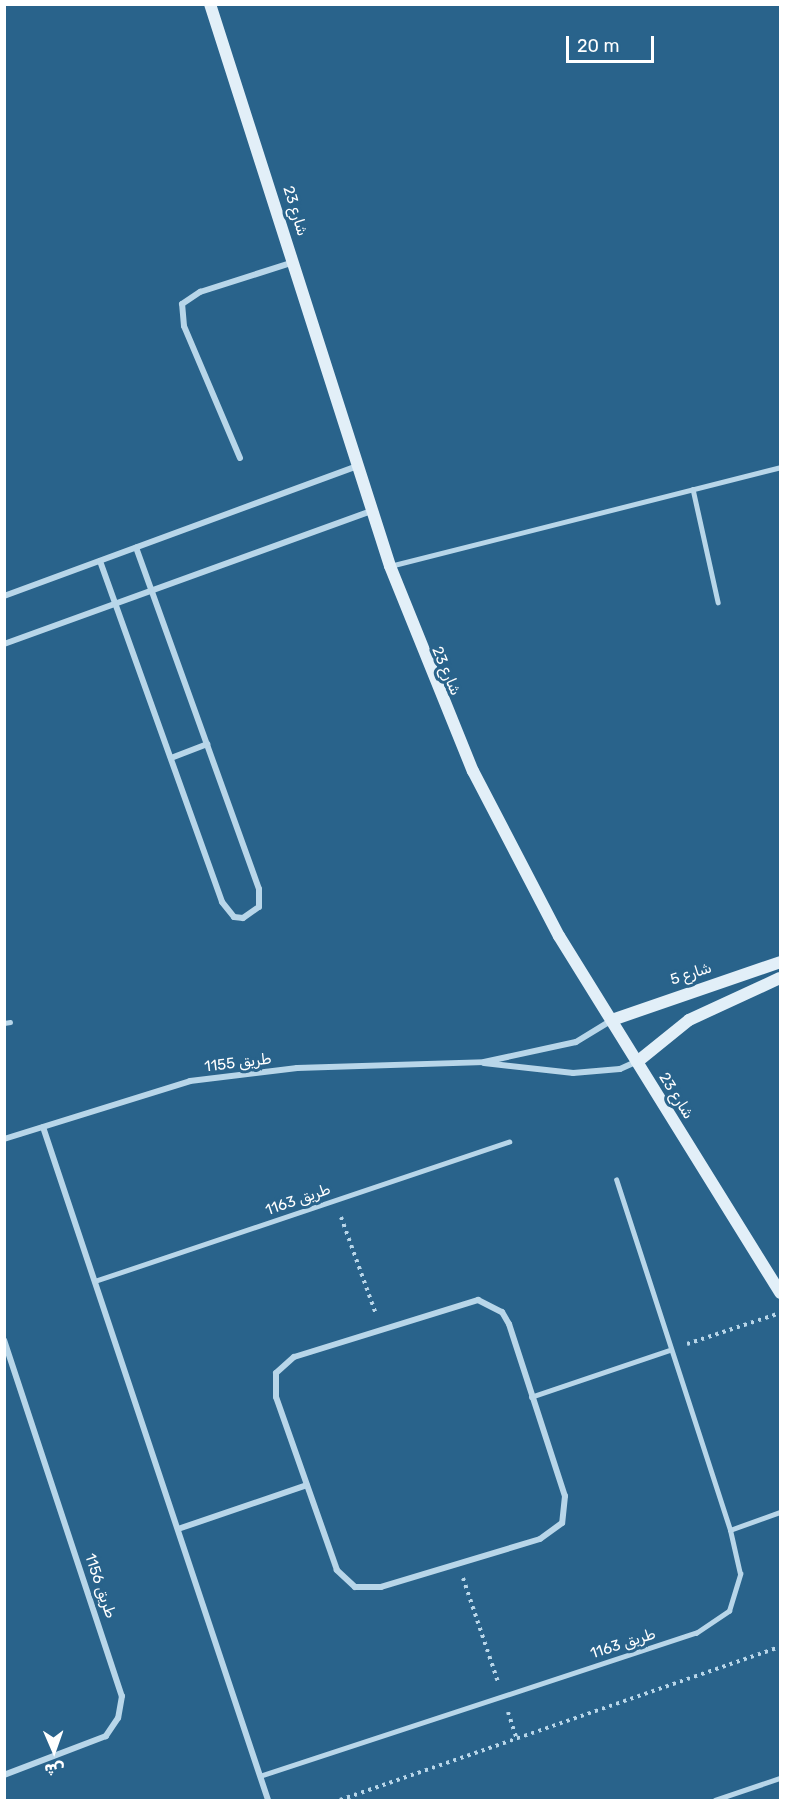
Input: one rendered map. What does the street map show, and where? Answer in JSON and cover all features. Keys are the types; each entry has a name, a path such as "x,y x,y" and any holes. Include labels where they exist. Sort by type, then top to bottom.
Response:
{"street":[{"name":"شارع 23","path":"210,4 390,566 473,771 549,917 780,1293"},
{"path":"240,458 184,326 182,304 200,292 294,261"},
{"path":"4,596 358,466"},
{"path":"4,644 372,511"},
{"path":"100,561 226,911 234,917 253,915 259,908 259,889 135,548"},
{"path":"171,758 207,744"},
{"name":"شارع 5","path":"612,1020 780,962"},
{"path":"637,1062 689,1020 780,978"},
{"name":"طريق 1155","path":"484,1062 576,1042 612,1020"},
{"name":"طريق 1155","path":"4,1139 138,1094 243,1072 484,1062 573,1073 620,1069 637,1062"},
{"path":"43,1126 268,1800"},
{"path":"465,1301 491,1303 509,1324 565,1496 562,1523 540,1539 381,1587 355,1587 337,1570 276,1397 276,1373 294,1357 381,1329 465,1301"},
{"name":"طريق 1156","path":"4,1340 122,1696 118,1718 106,1736 4,1775"},
{"path":"178,1529 307,1485"}],"lane":[{"path":"390,566 780,467"},
{"path":"693,489 718,602"},
{"name":"طريق 1163","path":"95,1281 509,1142"},
{"name":"طريق 1163","path":"260,1776 715,1624 738,1594 740,1574 730,1530 616,1180"},
{"path":"531,1396 670,1350"},
{"path":"730,1530 780,1512"},
{"path":"715,1800 780,1778"}],"path":[{"path":"335,1201 381,1329"},
{"path":"670,1350 780,1313"},
{"path":"458,1563 517,1739"},
{"path":"340,1800 780,1647"}]}
